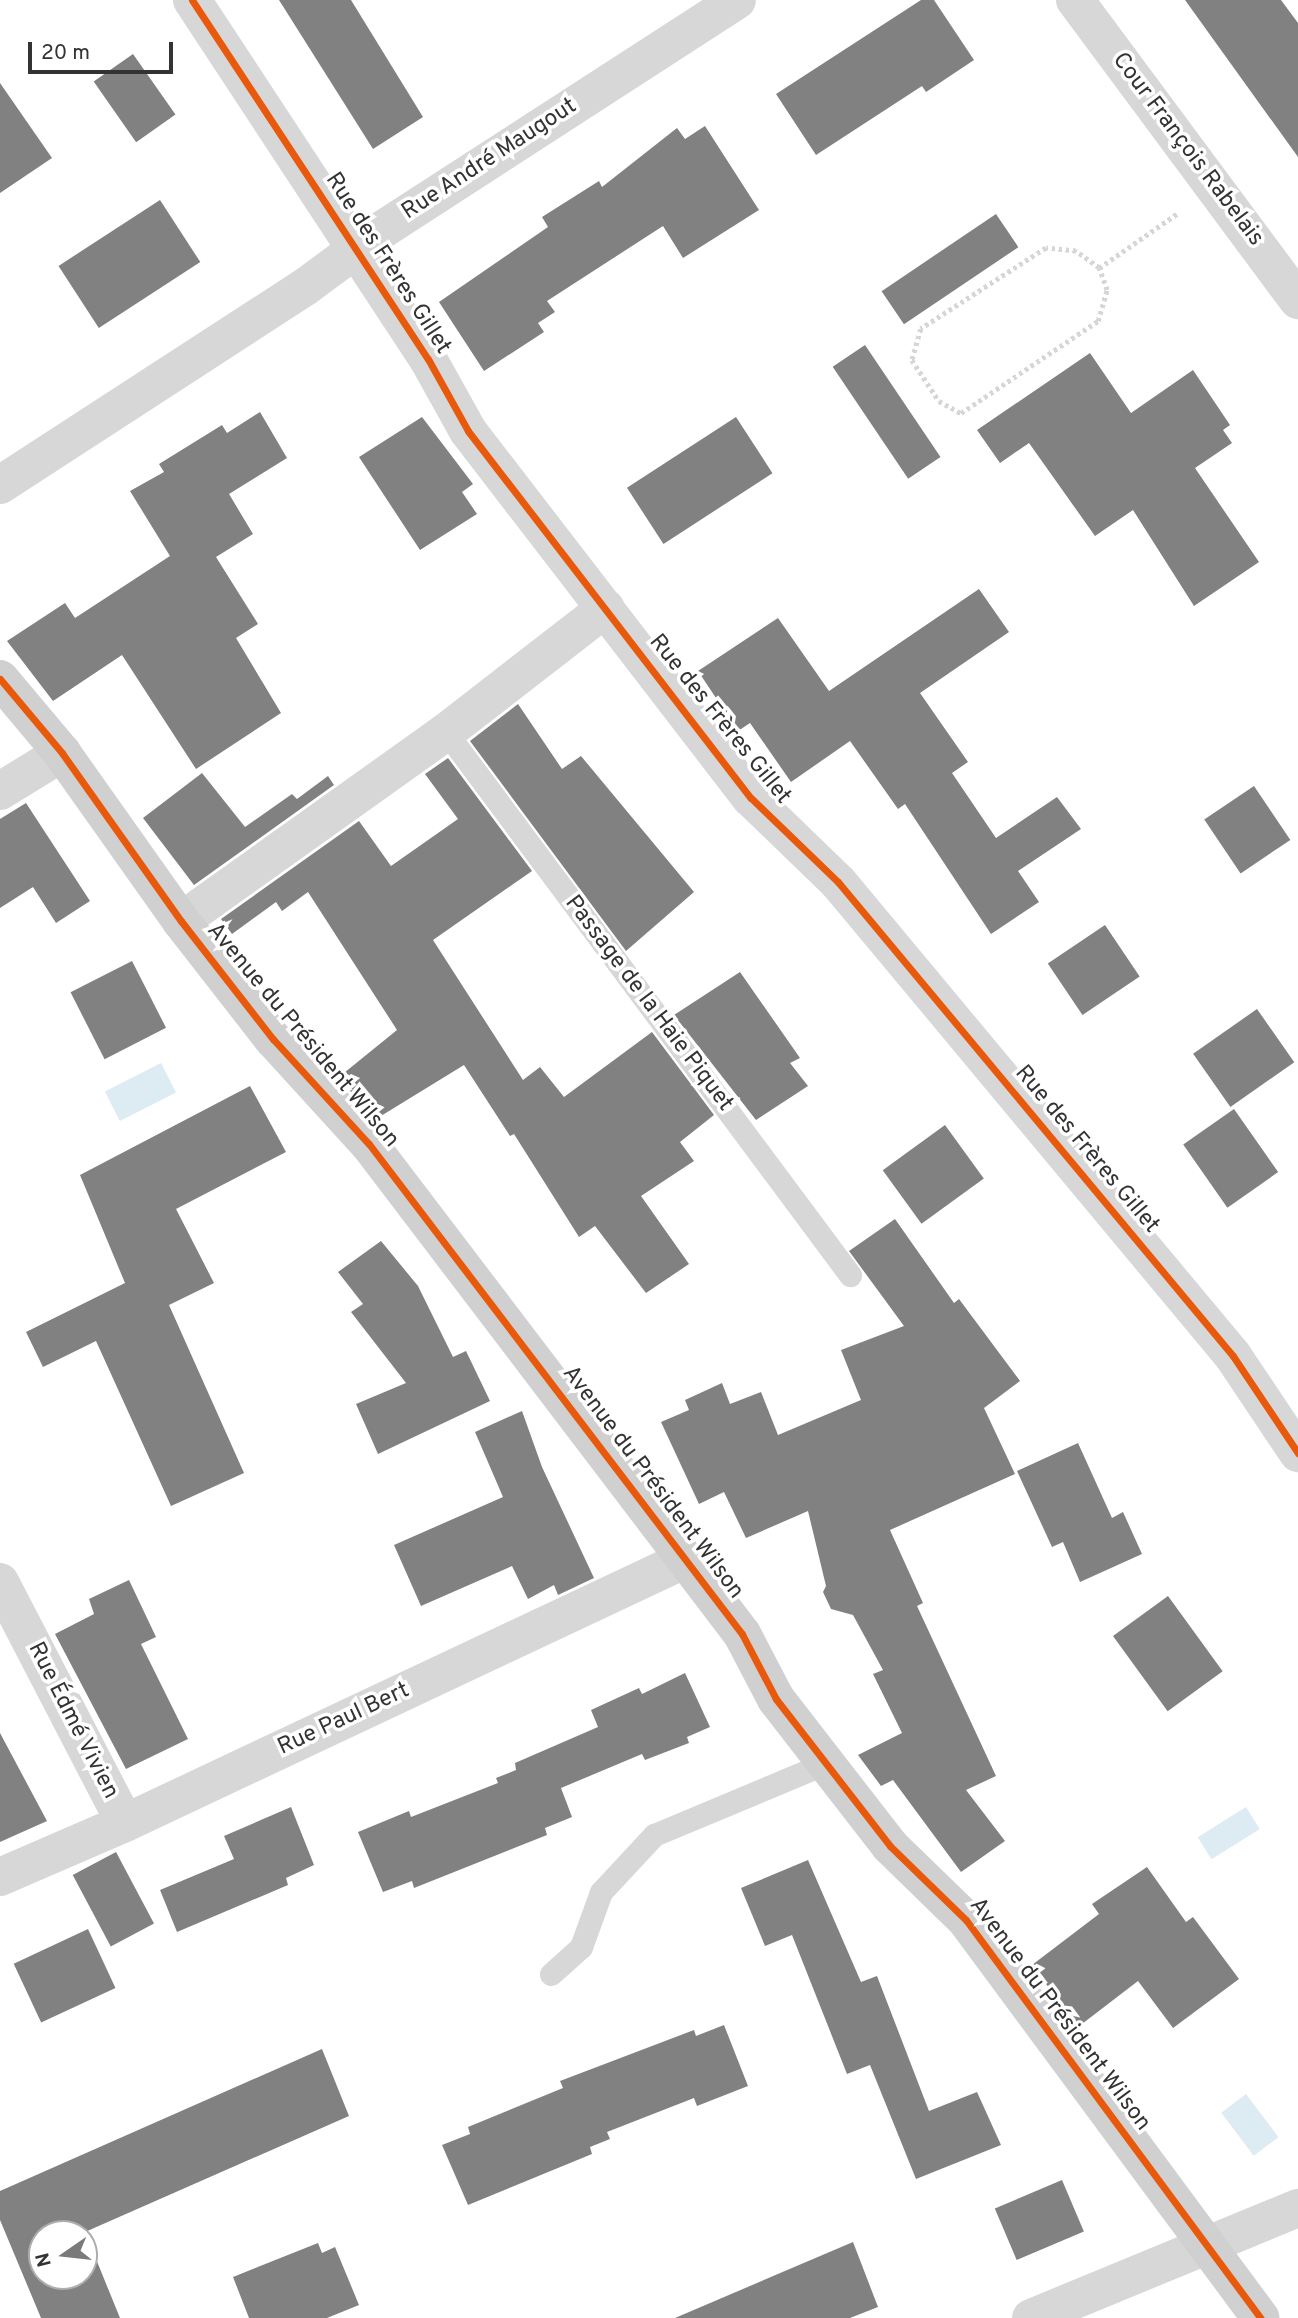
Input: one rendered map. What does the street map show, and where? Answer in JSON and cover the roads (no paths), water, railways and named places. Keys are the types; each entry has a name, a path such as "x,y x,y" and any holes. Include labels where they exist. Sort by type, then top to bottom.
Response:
{"street":[{"name":"Rue des Frères Gillet","path":"192,0 354,251 428,359 468,431 751,798 838,882 1233,1356 1298,1453"},
{"name":"Rue André Maugout","path":"0,485 305,287 354,251 737,0"},
{"name":"Cour François Rabelais","path":"1075,0 1298,300"},
{"path":"181,921 446,732 606,608"},
{"name":"Avenue du Président Wilson","path":"0,679 62,753 181,921 273,1038 369,1144 742,1634 776,1699 890,1846 966,1920 1261,2318"},
{"path":"0,791 62,753"},
{"name":"Rue Paul Bert","path":"0,1877 125,1823 685,1559"},
{"name":"Rue Édmé Vivien","path":"0,1582 125,1823"},
{"path":"1031,2318 1298,2208"}],"lane":[{"name":"Passage de la Haie Piquet","path":"446,732 850,1275"},
{"path":"551,1974 581,1947 601,1892 653,1835 826,1763"}]}
